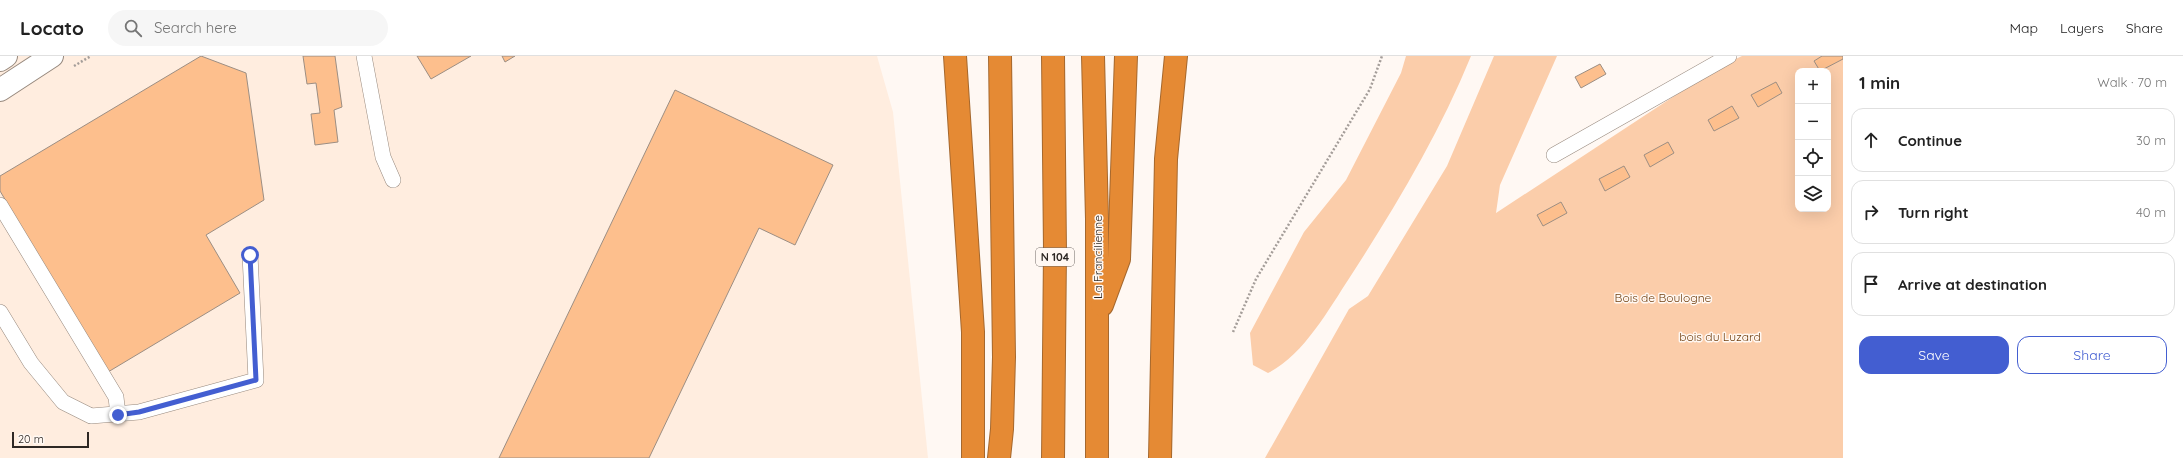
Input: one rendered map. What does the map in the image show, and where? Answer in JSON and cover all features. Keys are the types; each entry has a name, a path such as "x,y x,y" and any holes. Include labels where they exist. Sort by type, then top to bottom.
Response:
{"highway":[{"path":"955,56 973,332 973,458"},
{"path":"999,458 1004,357 1000,56"},
{"name":"N 104","path":"1052,458 1055,251 1053,56"},
{"name":"La Francilienne","path":"1093,56 1097,319 1097,458"},
{"path":"1097,319 1119,258 1126,56"},
{"path":"1160,458 1166,159 1176,56"}],"main road":[{"path":"0,60 6,56"},
{"path":"0,90 52,56"}],"lane":[{"path":"364,56 384,157 393,180"},
{"path":"1554,155 1730,56"},
{"path":"0,205 116,398 118,415"},
{"path":"0,312 31,363 63,402 91,416 118,415 139,412 256,380 250,255"}],"path":[{"path":"1233,332 1256,279 1370,89 1382,56"}],"shaded area":[{"path":"0,56 877,56 893,112 928,458 0,458"}],"green space":[{"path":"1406,56 1471,56 1445,113 1416,169 1367,250 1324,317 1304,344 1281,365 1268,373 1253,365 1250,333 1304,232 1346,180 1401,73"},
{"name":"bois du Luzard","path":"1494,56 1557,56 1500,185 1496,213 1717,68 1742,56 1843,56 1843,458 1265,458 1349,309 1368,296 1447,166"}],"building":[{"path":"201,56 246,73 264,200 206,235 240,293 108,372 0,191 0,176"},
{"path":"303,56 335,56 342,107 334,110 338,142 315,145 311,114 320,113 316,83 307,84"},
{"path":"417,56 471,56 431,79"},
{"path":"502,56 515,56 505,62"},
{"path":"1822,56 1843,56 1843,59 1826,68 1818,68 1814,61"},
{"path":"1600,64 1606,74 1581,88 1575,77"},
{"path":"1776,82 1782,93 1758,107 1751,95"},
{"path":"675,90 833,165 795,245 759,228 649,458 499,458"},
{"path":"1732,106 1739,118 1714,131 1708,120"},
{"path":"1668,142 1674,153 1650,167 1644,155"},
{"path":"1624,166 1630,177 1605,191 1599,179"},
{"path":"1561,202 1567,213 1543,226 1537,215"}],"route":[{"path":"118,415 139,412 256,380 250,255"}],"park label":[{"name":"Bois de Boulogne","path":"1663,297"}]}
